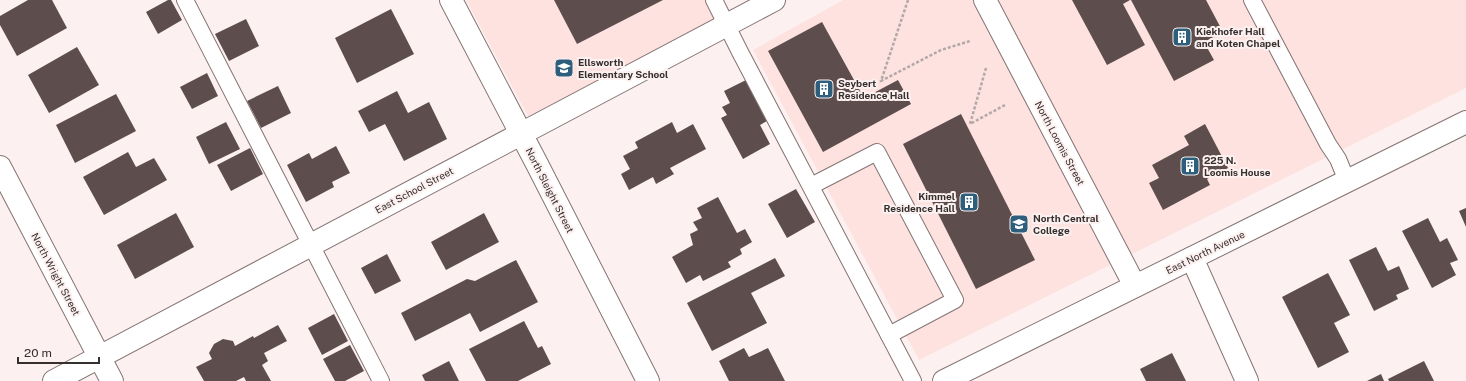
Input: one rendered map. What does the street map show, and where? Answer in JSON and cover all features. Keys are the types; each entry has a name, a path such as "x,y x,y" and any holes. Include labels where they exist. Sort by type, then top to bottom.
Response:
{"street":[{"name":"North Sleight Street","path":"451,0 648,381"},
{"name":"East School Street","path":"54,381 774,0"},
{"name":"North Loomis Street","path":"985,0 1135,286"},
{"name":"East North Avenue","path":"944,381 1466,122"},
{"name":"North Wright Street","path":"0,167 112,381"},
{"path":"1192,258 1247,381"}],"lane":[{"path":"185,0 381,381"},
{"path":"714,0 726,26 913,381"},
{"path":"1252,0 1325,138 1338,159 1348,181"},
{"path":"811,186 877,152 955,300 889,335"}],"path":[{"path":"908,0 881,80 940,50 970,40"},
{"path":"986,68 970,124 1005,105"}],"shaded area":[{"name":"Ellsworth Elementary School","path":"466,0 714,0 724,18 529,118"},
{"name":"North Central College","path":"843,0 1466,0 1466,88 919,360 753,50"}],"building":[{"path":"28,0 52,0 67,28 17,56 0,25 0,16"},
{"path":"168,0 171,0 182,20 158,34 146,12"},
{"path":"554,0 663,0 577,44"},
{"path":"1072,0 1130,0 1123,4 1145,45 1107,65"},
{"name":"Kiekhofer Hall and Koten Chapel","path":"1131,0 1206,0 1223,32 1204,42 1214,60 1174,81"},
{"path":"391,9 414,54 357,83 335,38"},
{"path":"246,19 259,46 229,61 215,34"},
{"name":"Seybert Residence Hall","path":"822,22 864,98 898,80 911,104 823,152 768,51"},
{"path":"77,47 99,85 49,113 28,75"},
{"path":"207,73 218,96 192,109 180,87"},
{"path":"746,80 767,121 760,125 770,144 743,159 721,118 727,115 722,107 730,103 724,91"},
{"path":"278,86 291,113 261,128 247,101"},
{"path":"397,91 408,113 429,102 447,139 404,161 385,124 369,132 358,111"},
{"path":"116,94 136,131 75,163 56,125"},
{"name":"Kimmel Residence Hall","path":"961,114 1035,260 976,289 903,144"},
{"path":"226,122 240,149 209,164 196,137"},
{"path":"672,122 677,133 693,124 706,149 670,168 674,174 656,184 653,177 629,190 621,174 630,169 623,156 638,148 635,142"},
{"name":"225 N. Loomis House","path":"1205,124 1228,168 1207,179 1210,185 1163,210 1149,183 1159,178 1152,165 1189,145 1184,136"},
{"path":"336,146 350,173 332,182 334,187 306,202 287,165 309,153 312,159"},
{"path":"250,148 263,174 231,191 217,165"},
{"path":"128,152 136,167 154,158 167,180 104,215 83,177"},
{"path":"796,189 815,222 787,238 768,204"},
{"path":"718,197 737,233 745,229 752,242 740,249 742,254 728,262 731,267 703,281 700,275 686,283 672,257 693,245 690,234 698,230 693,222 702,218 697,208"},
{"path":"1466,208 1466,227 1459,211"},
{"path":"176,213 194,247 135,279 117,245"},
{"path":"484,213 499,242 446,270 431,242"},
{"path":"1428,218 1440,242 1447,238 1458,260 1450,263 1456,275 1432,288 1402,231"},
{"path":"1376,247 1388,271 1399,266 1409,289 1396,295 1398,299 1374,311 1349,260"},
{"path":"387,254 401,281 375,294 361,268"},
{"path":"775,258 785,276 751,293 767,323 712,351 687,303"},
{"path":"516,260 538,302 480,332 470,313 415,341 401,313 467,279 475,281"},
{"path":"1328,273 1350,315 1334,323 1349,352 1318,368 1282,297"},
{"path":"334,314 348,341 322,355 308,328"},
{"path":"524,321 538,348 542,346 551,364 518,381 486,381 469,349"},
{"path":"278,325 287,341 264,353 268,361 262,365 271,381 246,381 244,377 236,381 204,381 196,367 212,359 209,353 214,344 223,339 233,341 235,346"},
{"path":"350,345 364,371 345,381 335,381 323,359"},
{"path":"744,348 749,357 768,348 785,381 729,381 719,361"},
{"path":"1172,353 1186,381 1146,381 1140,369"},
{"path":"449,361 459,381 425,381 422,375"},
{"path":"1424,361 1434,381 1389,381 1388,379"},
{"path":"1381,374 1384,381 1367,381"}],"place":[{"name":"Kiekhofer Hall and Koten Chapel","path":"1182,37"},
{"name":"Ellsworth Elementary School","path":"564,68"},
{"name":"Seybert Residence Hall","path":"824,89"},
{"name":"225 N. Loomis House","path":"1190,166"},
{"name":"Kimmel Residence Hall","path":"969,202"},
{"name":"North Central College","path":"1019,224"}]}
